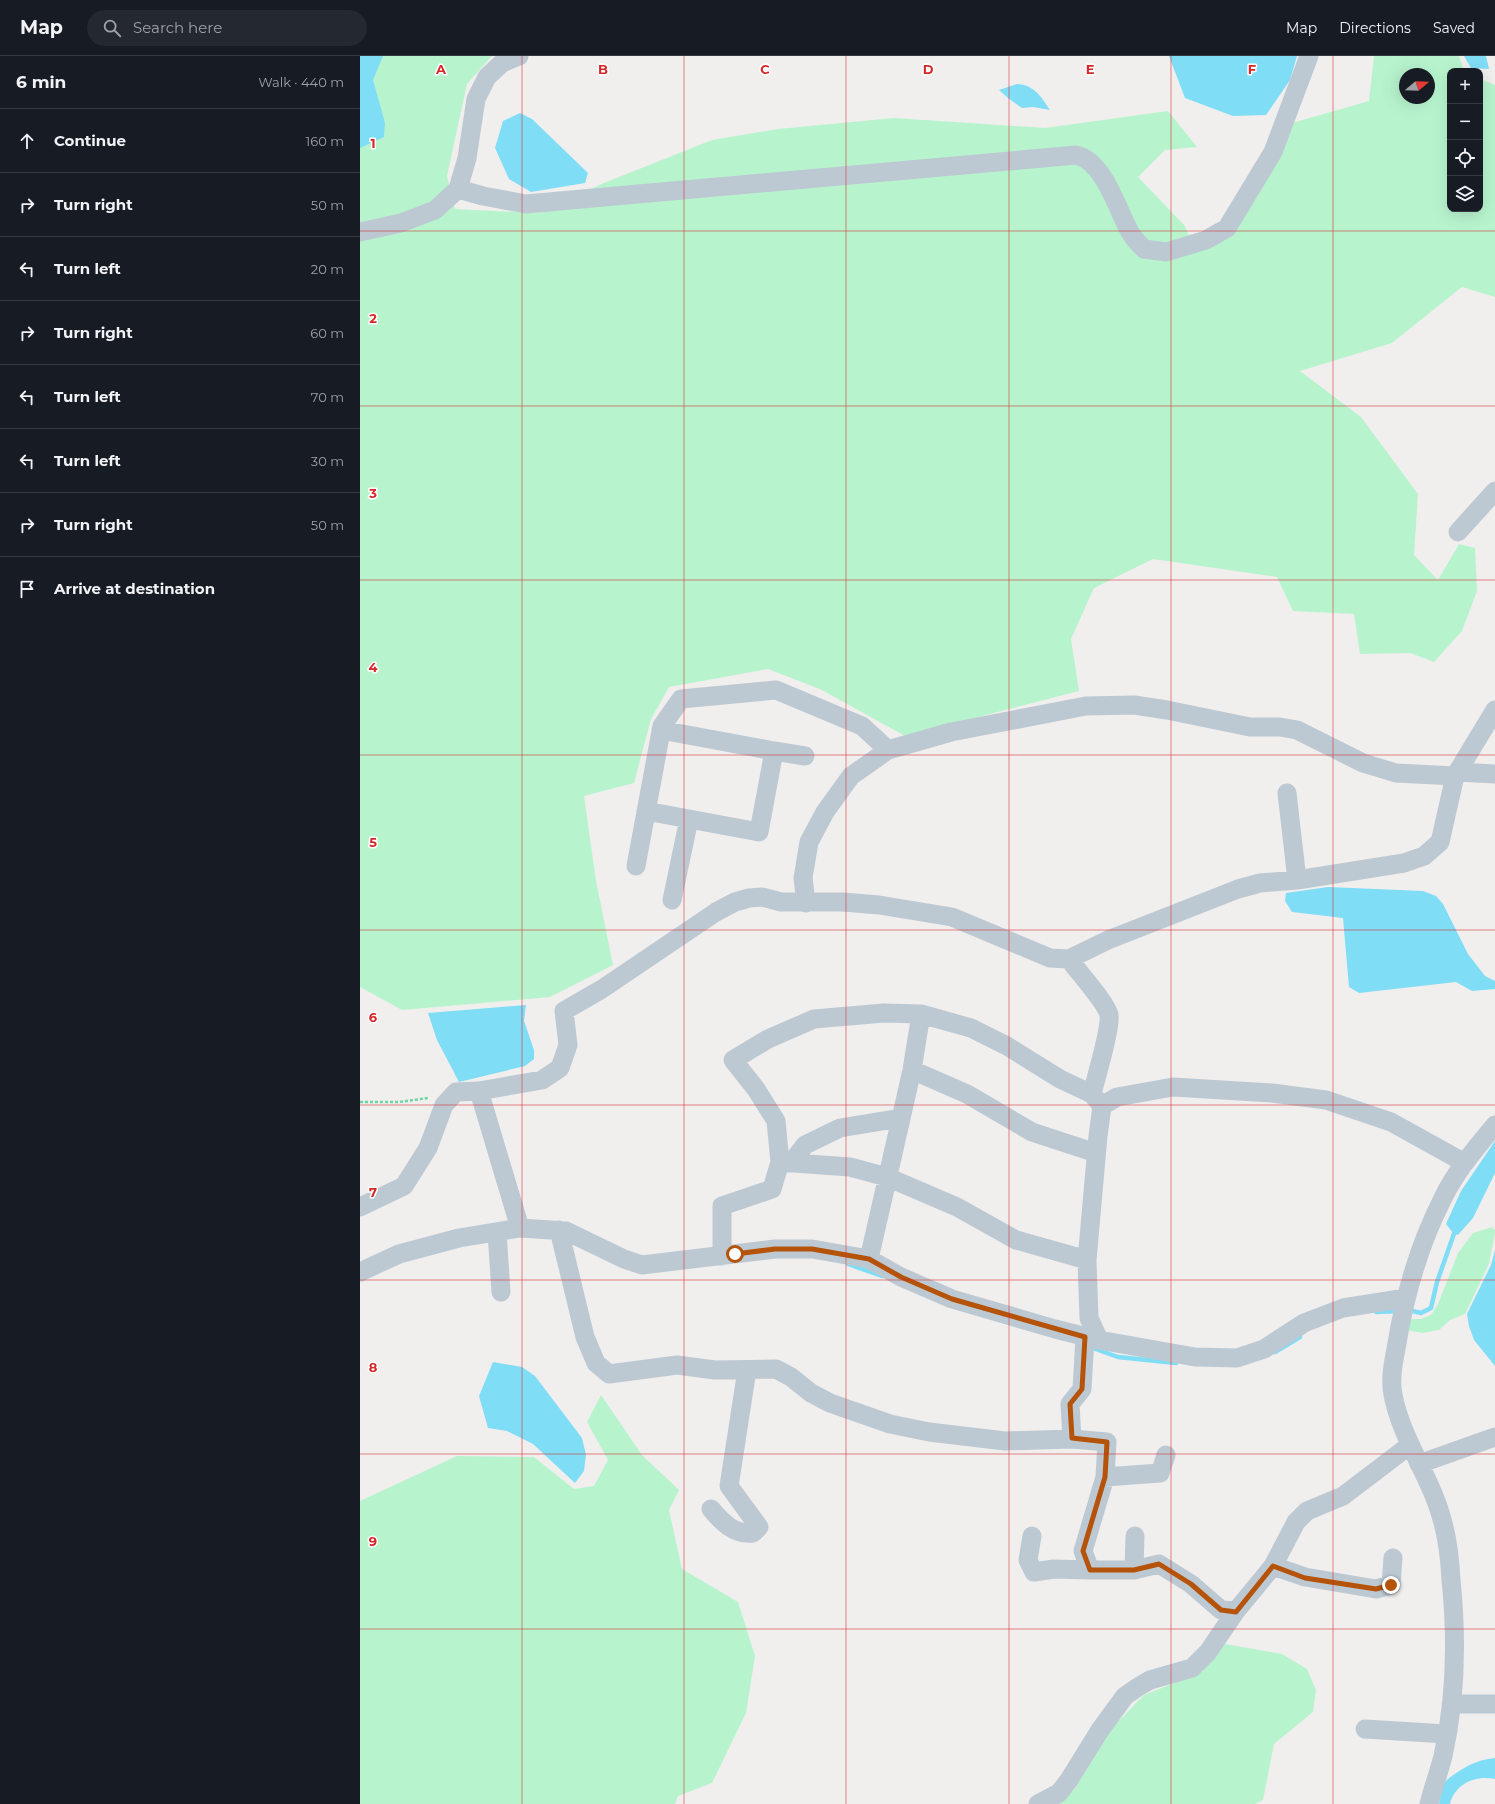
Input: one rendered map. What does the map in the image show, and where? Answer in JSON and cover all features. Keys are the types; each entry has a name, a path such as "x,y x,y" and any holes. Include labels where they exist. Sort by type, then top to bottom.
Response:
{"street":[{"path":"360,232 401,224 435,210 458,189 467,158 476,99 487,77 502,63 519,56"},
{"path":"458,189 483,196 526,204 1076,155 1083,156 1098,168 1130,234 1144,249 1166,252 1206,240 1227,228 1273,152 1309,56"},
{"path":"1458,532 1495,490"},
{"path":"636,866 662,726 681,699 776,690 862,726 888,750"},
{"path":"806,903 803,878 809,842 826,812 851,776 888,750 951,732 1086,706 1134,706 1167,710 1250,727 1280,727 1297,730 1363,763 1396,773 1495,774"},
{"path":"360,1207 404,1186 428,1148 444,1104 456,1092 479,1092 542,1080 560,1068 568,1045 564,1011 602,989 716,912 736,902 749,898 762,897 781,902 843,902 879,905 952,917 1050,958 1069,959 1108,940 1238,889 1260,883 1297,880 1404,863 1424,856 1440,842 1457,774 1495,710"},
{"path":"661,730 806,756"},
{"path":"646,812 759,832 774,751"},
{"path":"1287,793 1297,880"},
{"path":"672,900 689,819"},
{"path":"1069,959 1099,997 1109,1014 1097,1100 1096,1153 1087,1260 1089,1318 1092,1338 1082,1389 1070,1404 1072,1438"},
{"path":"785,1162 776,1121 756,1089 733,1060 768,1039 814,1019 884,1013 921,1014 971,1028 1007,1046 1097,1100 1172,1087 1272,1094 1326,1100 1391,1122 1465,1163"},
{"path":"869,1259 912,1070 921,1014"},
{"path":"912,1070 967,1094 1032,1132 1096,1153"},
{"path":"479,1092 520,1228"},
{"path":"722,1256 722,1206 772,1189 785,1162 805,1145 840,1128 901,1118"},
{"path":"1429,1804 1443,1755 1451,1704 1454,1649 1454,1605 1449,1555 1443,1522 1420,1464 1410,1446 1392,1395 1392,1377 1402,1312 1431,1224 1443,1197 1465,1163 1495,1125"},
{"path":"785,1162 850,1168 887,1177 957,1207 1016,1240 1087,1260"},
{"path":"360,1272 399,1254 459,1238 520,1228 566,1231 624,1260 642,1265 775,1249 812,1249 869,1259 901,1277 952,1299 1092,1338 1195,1357 1237,1358 1264,1350 1304,1323 1343,1308 1406,1298"},
{"path":"559,1230 585,1337 596,1363 609,1374 677,1364 714,1370 776,1369 790,1377 811,1393 830,1403 890,1424 921,1430 1005,1441 1072,1438 1107,1442 1105,1477 1083,1551 1090,1570"},
{"path":"497,1232 502,1292"},
{"path":"710,1509 722,1522 743,1534 753,1533 759,1527 729,1486 747,1370"},
{"path":"1420,1464 1495,1437"},
{"path":"1038,1804 1058,1793 1069,1780 1100,1730 1125,1696 1150,1680 1192,1668 1208,1652 1236,1612 1273,1566 1296,1522 1307,1511 1343,1496 1410,1446"},
{"path":"1105,1477 1160,1473 1166,1455"},
{"path":"1032,1536 1028,1560 1034,1572 1054,1569 1134,1570 1159,1564 1191,1584 1221,1610 1236,1612"},
{"path":"1134,1570 1135,1536"},
{"path":"1273,1566 1305,1578 1376,1589 1391,1585 1394,1558"},
{"path":"1451,1704 1495,1704"},
{"path":"1365,1730 1446,1734"}],"path":[{"path":"360,1102 399,1102 454,1094"}],"green space":[{"path":"360,56 492,56 467,84 447,176 455,209 537,213 604,183 712,140 778,129 894,118 1045,128 1168,111 1197,147 1165,150 1138,177 1185,226 1195,250 1233,235 1263,186 1292,123 1369,101 1374,56 1459,56 1463,68 1447,68 1447,212 1483,212 1483,80 1495,85 1495,297 1462,287 1392,343 1300,371 1361,417 1418,494 1414,555 1438,580 1459,544 1475,548 1477,591 1462,631 1434,662 1410,653 1360,654 1354,614 1293,611 1277,577 1153,559 1094,588 1071,639 1079,691 905,736 820,689 768,669 669,687 651,719 634,783 584,796 596,881 613,965 550,997 402,1010 360,987"},
{"path":"1492,1227 1495,1232 1489,1264 1465,1314 1450,1320 1439,1330 1423,1333 1405,1330 1409,1319 1421,1319 1431,1315 1438,1304 1458,1253 1473,1233"},
{"path":"601,1395 642,1455 679,1490 669,1510 682,1569 738,1602 755,1656 746,1713 712,1783 678,1796 675,1804 360,1804 360,1501 457,1456 534,1457 574,1489 594,1486 608,1460 587,1422"},
{"path":"1225,1644 1282,1654 1307,1669 1316,1690 1313,1712 1274,1744 1263,1800 1255,1804 1046,1804 1074,1790 1111,1729 1144,1695 1202,1672"}],"water":[{"path":"360,56 383,56 373,80 385,123 384,137 360,148"},
{"path":"1169,56 1297,56 1290,80 1266,115 1233,116 1185,98"},
{"path":"1464,56 1486,56 1489,69 1471,68"},
{"path":"1017,84 1033,89 1050,110 1033,107 1022,108 999,90"},
{"path":"520,113 532,119 588,173 585,183 531,192 509,179 495,148 503,121"},
{"path":"1328,887 1423,891 1436,896 1443,904 1468,954 1485,976 1495,981 1495,989 1472,991 1456,982 1359,993 1349,987 1343,918 1292,912 1285,901 1286,893"},
{"path":"526,1005 524,1021 534,1050 534,1059 525,1066 459,1082 437,1040 428,1013"},
{"path":"1495,1141 1495,1173 1473,1218 1458,1235 1453,1233 1446,1224 1461,1191"},
{"path":"1495,1250 1495,1366 1474,1340 1467,1314 1491,1265"},
{"path":"493,1362 522,1367 535,1376 582,1438 586,1455 584,1471 575,1483 533,1444 507,1431 488,1428 479,1396"},
{"path":"1495,1758 1495,1779 1480,1778 1467,1782 1456,1791 1450,1804 1439,1804 1443,1783 1467,1766 1487,1759"}],"waterway":[{"path":"1408,1310 1421,1313 1431,1308 1437,1282 1456,1228"},
{"path":"848,1264 882,1276"},
{"path":"1376,1312 1399,1311"},
{"path":"1275,1352 1300,1337"},
{"path":"1090,1347 1118,1357 1176,1363"}],"route":[{"path":"735,1254 775,1249 812,1249 869,1259 901,1277 952,1299 1085,1337 1082,1389 1070,1404 1072,1438 1107,1442 1105,1477 1083,1551 1090,1570 1134,1570 1159,1564 1191,1584 1221,1610 1236,1612 1273,1566 1305,1578 1376,1589 1391,1585"}]}
